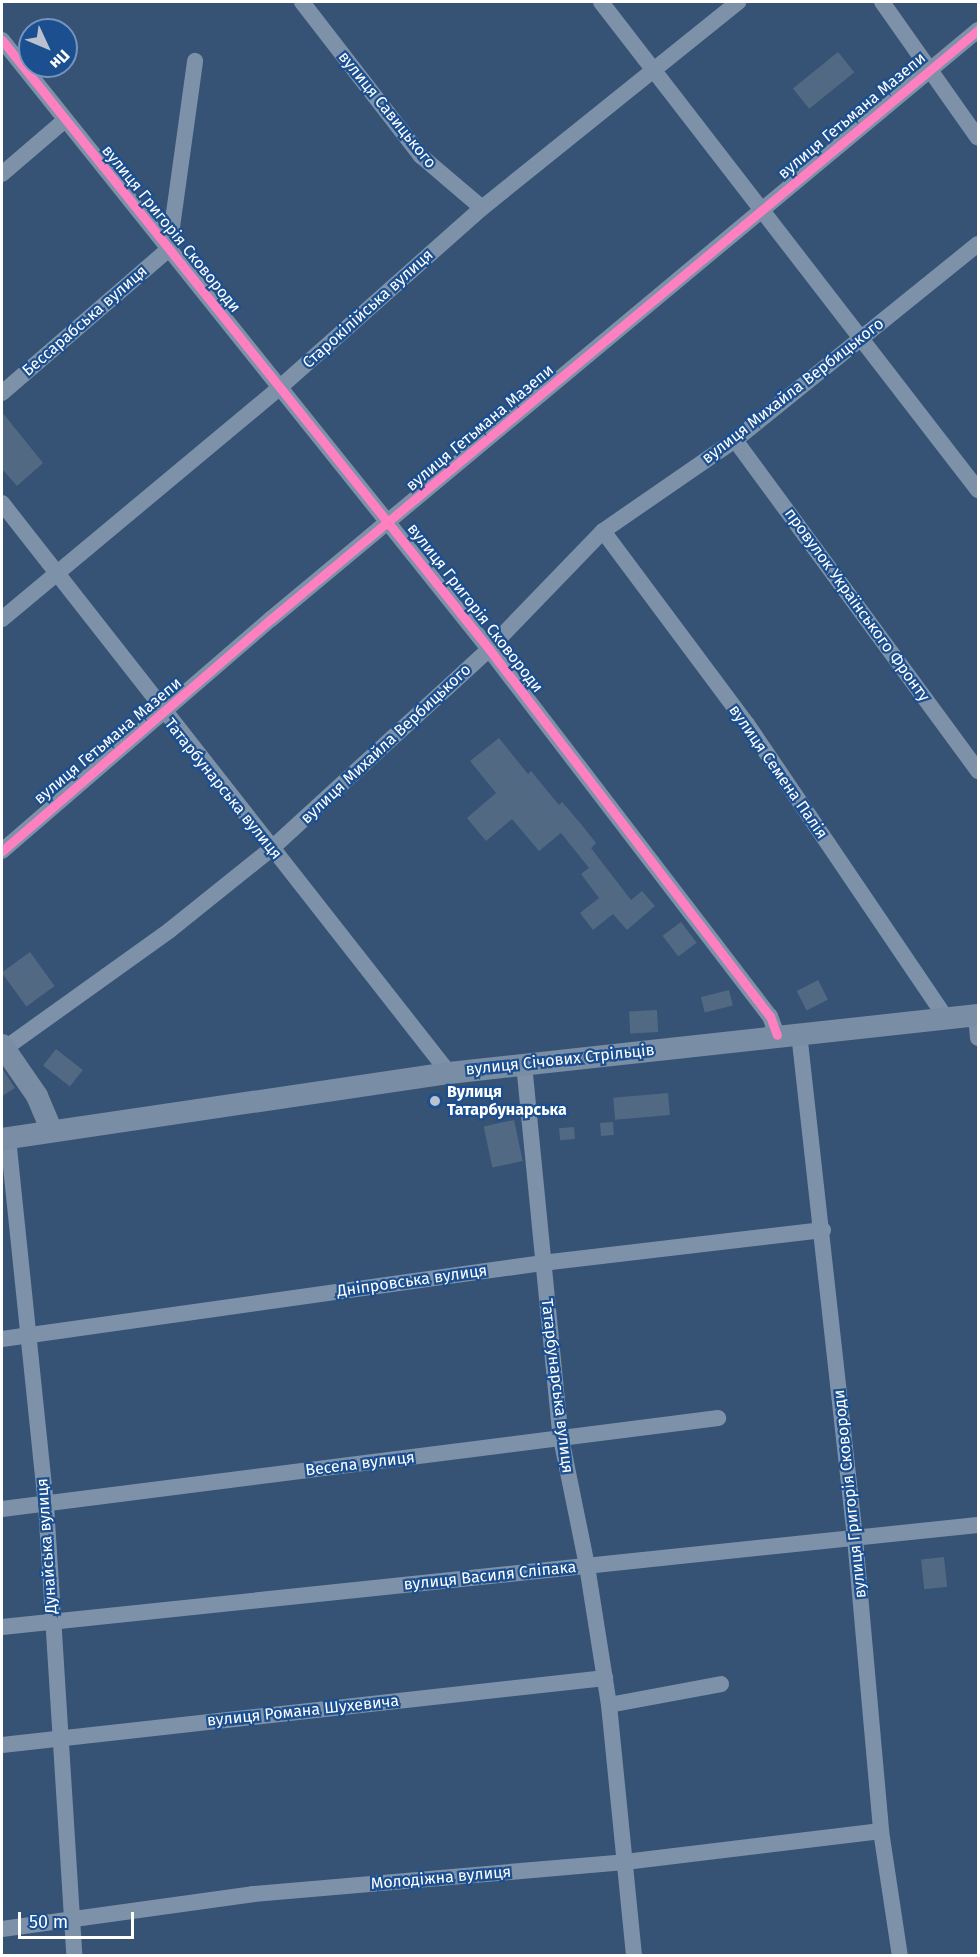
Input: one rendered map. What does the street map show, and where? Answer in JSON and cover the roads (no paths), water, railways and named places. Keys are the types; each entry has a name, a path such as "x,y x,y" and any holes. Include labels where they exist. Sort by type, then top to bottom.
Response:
{"main road":[{"name":"вулиця Січових Стрільців","path":"5,1139 449,1072 977,1015"},
{"path":"3,1047 37,1096 52,1131"}],"street":[{"name":"вулиця Савицького","path":"302,2 421,156 482,208"},
{"path":"601,2 765,210 978,490"},
{"name":"Старокілійська вулиця","path":"2,619 278,389 482,208 738,2"},
{"path":"882,2 978,138"},
{"name":"вулиця Гетьмана Мазепи","path":"2,851 389,523 978,30"},
{"name":"вулиця Григорія Сковороди","path":"2,40 278,389 489,649 770,1016 777,1035"},
{"path":"169,249 195,61"},
{"path":"2,174 65,120"},
{"name":"вулиця Михайла Вербицького","path":"3,1047 162,936 271,849 489,649 603,531 735,440 978,244"},
{"name":"Бессарабська вулиця","path":"2,393 169,249"},
{"name":"провулок Українського Фронту","path":"735,440 978,771"},
{"name":"Татарбунарська вулиця","path":"2,503 58,572 164,714 449,1072"},
{"name":"вулиця Семена Палія","path":"603,531 747,724 946,1018"},
{"path":"977,1015 978,1038"},
{"name":"вулиця Григорія Сковороди","path":"799,1033 823,1230 855,1538 881,1831 900,1956"},
{"name":"Татарбунарська вулиця","path":"524,1064 561,1438 587,1566 609,1705 634,1956"},
{"name":"Дунайська вулиця","path":"5,1139 29,1336 46,1505 69,1922 74,1956"},
{"name":"Дніпровська вулиця","path":"2,1339 542,1263 823,1230"},
{"name":"Весела вулиця","path":"2,1509 718,1418"},
{"name":"вулиця Василя Сліпака","path":"2,1627 978,1525"},
{"name":"вулиця Романа Шухевича","path":"2,1745 605,1678"},
{"path":"609,1705 721,1684"},
{"name":"Молодіжна вулиця","path":"2,1929 69,1922 253,1894 625,1862 881,1831"}],"place":[{"name":"Вулиця Татарбунарська","path":"435,1101"}]}
